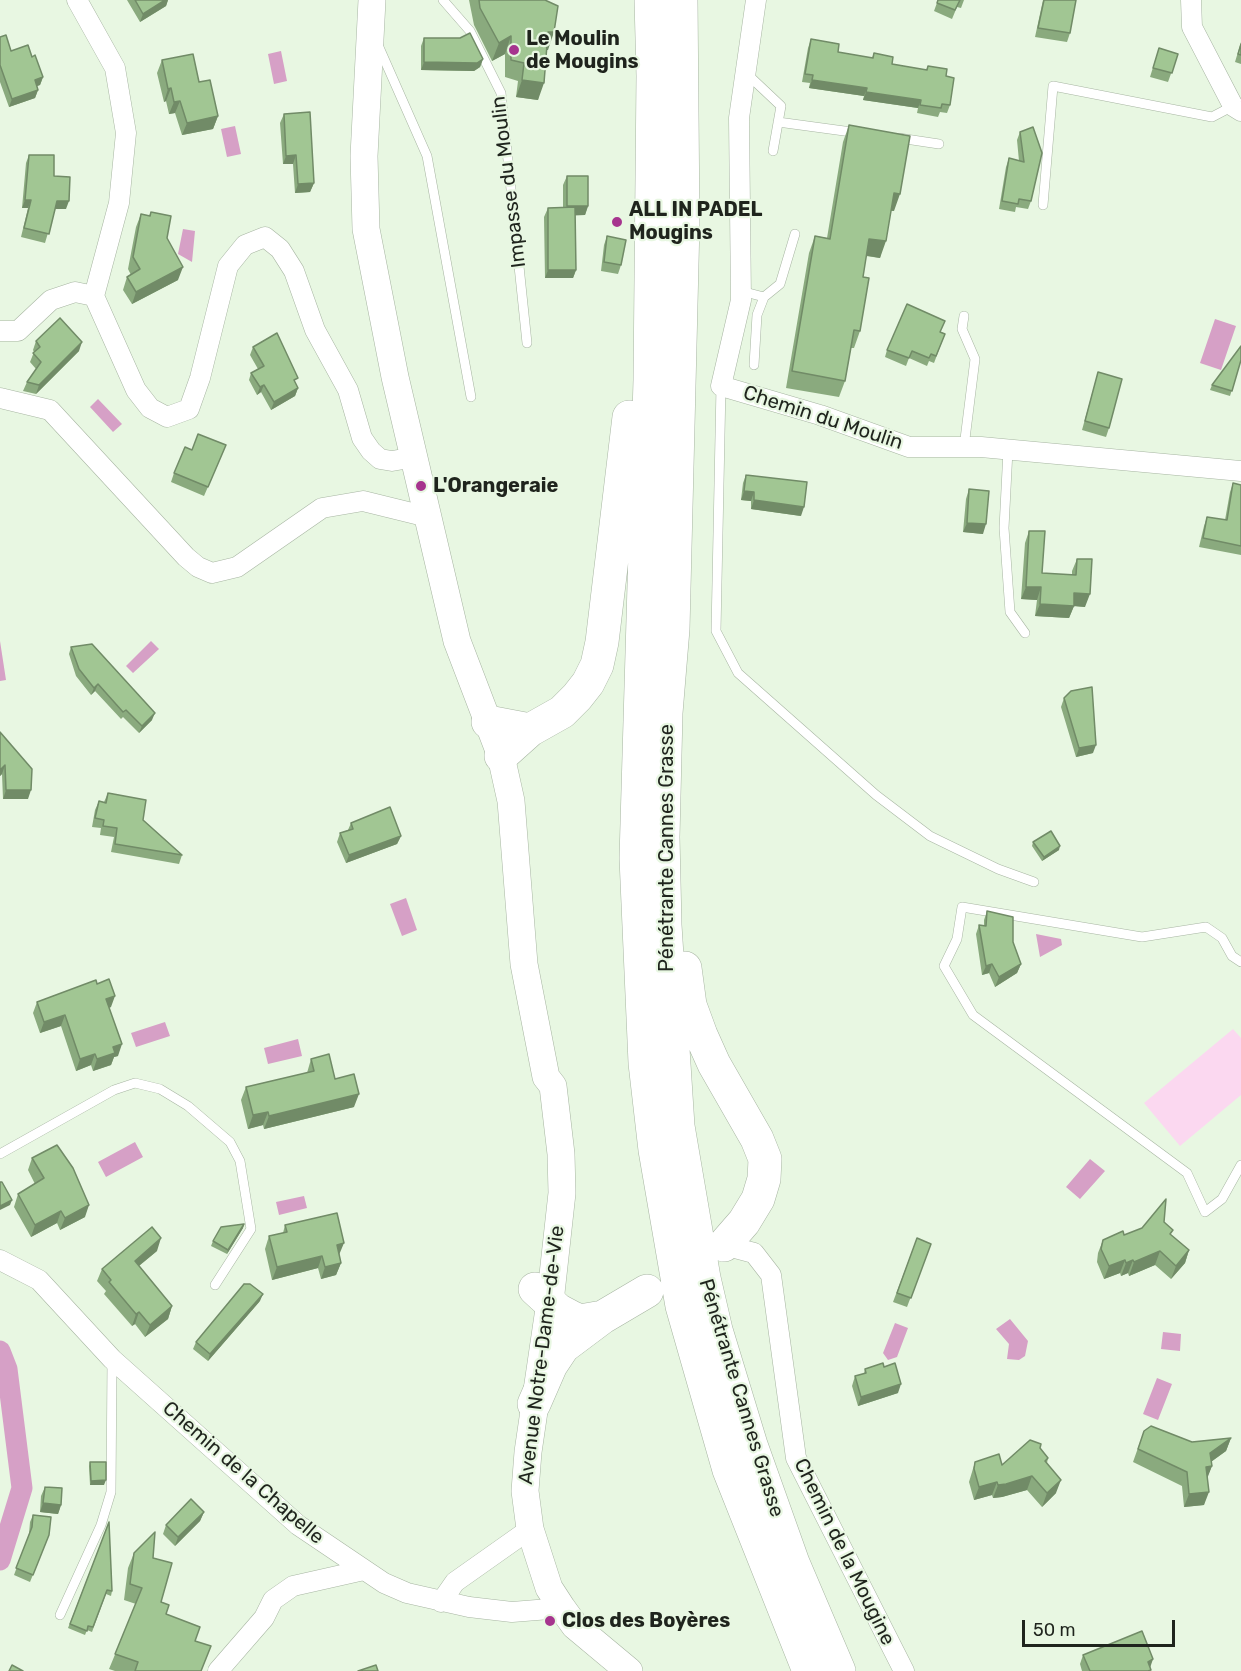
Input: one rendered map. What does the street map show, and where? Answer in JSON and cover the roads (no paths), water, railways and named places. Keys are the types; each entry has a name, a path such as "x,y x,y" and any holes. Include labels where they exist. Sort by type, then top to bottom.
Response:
{"highway":[{"name":"Pénétrante Cannes Grasse","path":"651,0 652,233 636,847 640,989 645,1063 667,1226 682,1306 729,1470 809,1671"},
{"name":"Pénétrante Cannes Grasse","path":"681,0 683,212 673,628 666,713 663,837 665,925 678,1126 691,1209 716,1330 751,1445 793,1563 839,1671"},
{"path":"501,756 530,730 562,712 588,683 597,665 602,642 652,233"},
{"path":"673,628 684,956 690,1005 714,1064 758,1138 765,1159 764,1179 758,1199 744,1222 724,1245"},
{"path":"488,722 530,730"},
{"path":"534,1404 550,1365 563,1347 603,1317 647,1291"},
{"path":"542,1296 564,1314 580,1321 603,1317"},
{"path":"729,1470 756,1577 787,1671"}],"main road":[{"name":"Avenue Notre-Dame-de-Vie","path":"372,0 364,156 366,229 380,303 457,641 501,756 511,801 524,964 546,1077 543,1089 553,1157 552,1194 522,1533"},
{"name":"Avenue Notre-Dame-de-Vie","path":"542,1296 511,1482 522,1533 549,1588 553,1610 564,1637 602,1671"},
{"name":"Avenue Notre-Dame-de-Vie","path":"553,1610 628,1671"}],"street":[{"path":"77,0 115,68 126,133 119,203 94,296 136,390 150,408 167,417 189,409 200,378 228,266 245,245 265,237 280,249 294,271 315,330 348,390 362,438 380,459 392,461 415,457"},
{"name":"Chemin du Moulin","path":"756,0 739,118 741,291 722,386 820,415 909,447 1008,450 1241,471"},
{"path":"1191,0 1192,27 1237,108"},
{"path":"0,331 18,331 51,300 75,292 94,296"},
{"path":"0,398 50,410 186,557 198,567 212,573 237,567 322,508 363,501 428,517"},
{"name":"Chemin de la Mougine","path":"724,1245 754,1253 771,1275 796,1458 904,1671"},
{"name":"Chemin de la Chapelle","path":"0,1260 39,1281 112,1359 298,1525 359,1567 407,1593 441,1602 512,1612 553,1610"},
{"path":"441,1602 455,1582 522,1533"},
{"path":"218,1671 264,1618 273,1600 293,1586 359,1567"}],"lane":[{"name":"Impasse du Moulin","path":"443,0 470,31 501,93 527,343"},
{"path":"371,29 427,156 471,397"},
{"path":"746,73 781,106 773,151"},
{"path":"1043,204 1053,86 1212,117 1237,108"},
{"path":"778,122 870,135"},
{"path":"893,138 939,144"},
{"path":"754,365 757,315 764,297 780,284 795,234"},
{"path":"741,291 764,297"},
{"path":"964,316 962,329 975,359 964,447"},
{"path":"722,386 716,631 738,673 876,795 930,836 998,869 1034,882"},
{"path":"1008,450 1004,528 1010,612 1025,633"},
{"path":"1241,962 1232,956 1222,938 1206,927 1142,937 962,907 957,939 944,966 973,1015 1187,1173 1205,1212 1221,1199 1241,1165"},
{"path":"0,1154 114,1090 135,1083 160,1089 188,1106 230,1142 240,1161 251,1229 215,1285"},
{"path":"60,1616 101,1525 111,1492 112,1359"}],"waterway":[{"path":"0,1351 7,1369 22,1488 0,1560"}],"place":[{"name":"Le Moulin de Mougins","path":"514,50"},
{"name":"ALL IN PADEL Mougins","path":"617,222"},
{"name":"L'Orangeraie","path":"421,486"},
{"name":"Clos des Boyères","path":"550,1621"}]}
